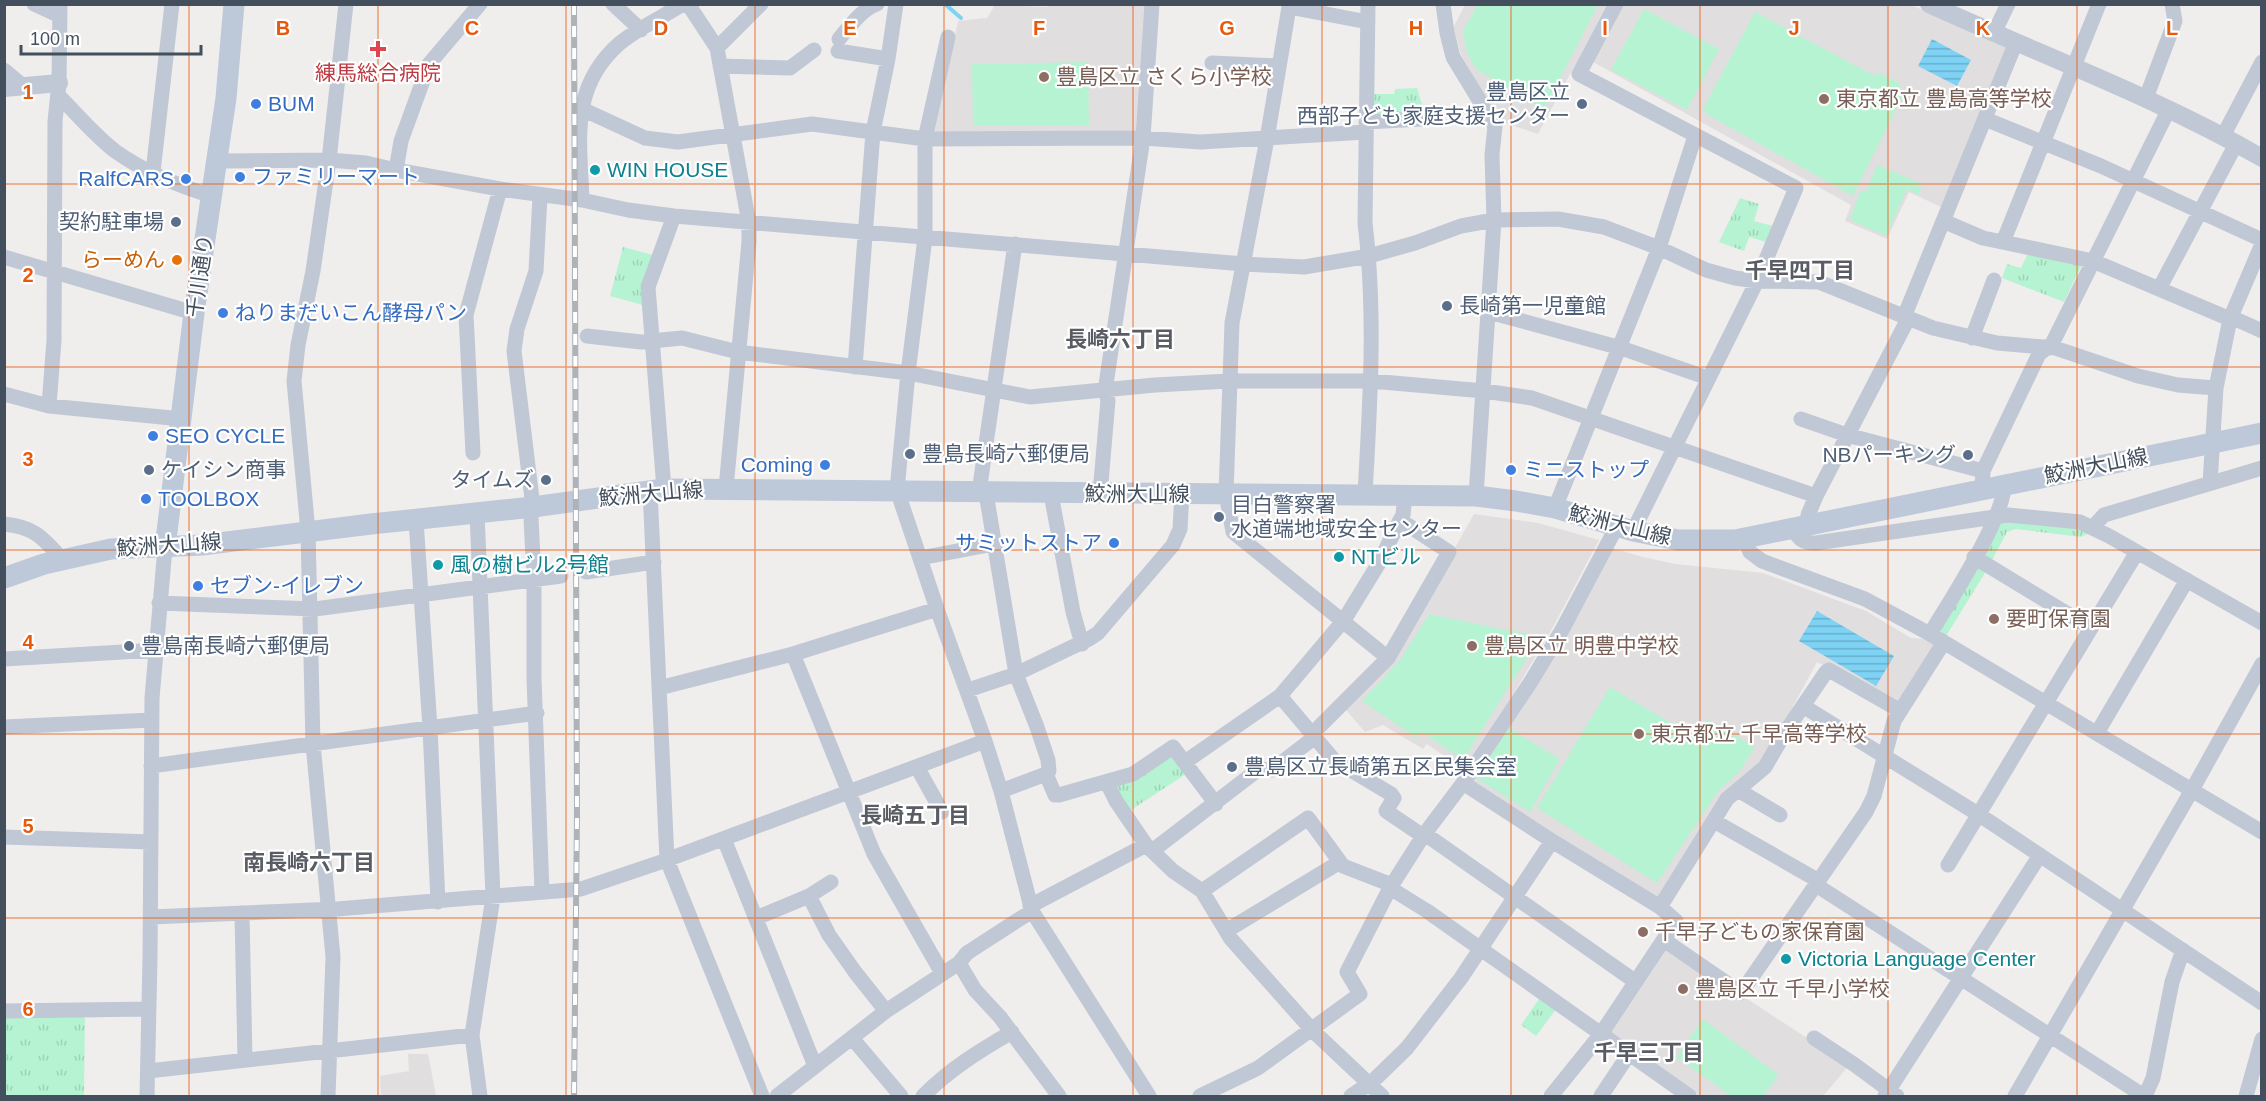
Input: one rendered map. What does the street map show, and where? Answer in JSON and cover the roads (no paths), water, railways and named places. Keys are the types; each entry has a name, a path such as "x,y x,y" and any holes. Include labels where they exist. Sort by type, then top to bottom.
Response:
{"main road":[{"name":"千川通り","path":"165,548 194,313 226,98 234,4"},
{"name":"鮫洲大山線","path":"4,578 62,559 111,549 202,545 531,507 657,489 1476,496 1555,508 1678,540 1735,540 1982,480 2004,485 2262,433"}],"street":[{"path":"34,4 60,10 59,89 55,121 54,340 49,405"},
{"path":"153,172 171,4"},
{"path":"328,1096 333,957 313,744 308,531 294,381 329,160 346,4"},
{"path":"396,171 401,141 429,64 480,4"},
{"path":"613,4 640,30"},
{"path":"582,201 579,119 591,77 620,43 683,4"},
{"path":"688,4 717,48 749,223 726,488"},
{"path":"717,48 761,4"},
{"path":"877,4 857,18 839,45 888,59"},
{"path":"855,367 873,132 888,59 896,4"},
{"path":"1100,494 1108,400 1105,391 1143,138 1152,4"},
{"path":"1365,495 1371,381 1369,256 1365,223 1368,4"},
{"path":"1443,4 1453,57 1495,126 1492,155 1494,220 1476,496"},
{"path":"1200,1096 1258,1068 1360,994 1347,972 1391,886 1530,683 1676,447 1757,281 1796,188 1579,74 1616,4"},
{"path":"1929,4 2146,98 2230,140 2262,159"},
{"path":"1994,33 2008,4"},
{"path":"2003,242 2099,4"},
{"path":"2146,98 2175,21 2172,4"},
{"path":"1368,22 1289,7 1232,323 1226,494 1233,532 1388,658"},
{"path":"948,37 925,140 925,238 908,373 897,490 1001,790 1031,908 1149,1096"},
{"path":"2016,42 1906,318 1808,515 1800,526 1800,540 1805,543 1816,543 1996,516 2012,515 2080,522 2093,527 2262,623"},
{"path":"720,66 790,68 814,50"},
{"path":"2159,289 2200,212 2262,62"},
{"path":"1212,63 1279,66"},
{"path":"4,70 14,87 59,89 113,149 153,172 212,196"},
{"path":"582,109 645,138 678,142 812,124 925,140 1143,138 1200,142 1267,139 1430,117"},
{"path":"1801,419 1982,480 2039,354 2052,344 2169,109"},
{"path":"1985,119 2133,181 2262,242 2230,318 2216,388 2210,483"},
{"path":"1555,508 1621,348 1659,248 1695,136"},
{"path":"217,161 329,160 366,163 396,171 540,196 674,216 1244,264 1304,267 1369,256 1415,243 1461,226 1494,220 1558,219 1604,227 1659,248 1706,270 1735,278 1757,281 1819,282 1933,328 1972,338 2055,348 2138,376 2168,383 2216,388"},
{"path":"473,453 466,315 500,189"},
{"path":"540,196 536,271 517,329 514,351 531,507 542,892"},
{"path":"674,216 648,287 657,489 654,562 667,860 762,1096"},
{"path":"1943,221 1983,238 2093,261 2262,331"},
{"path":"1015,244 993,390 982,493 994,544 1016,674 1048,760 1047,774 1055,795 1107,783 1133,774 1173,747 1216,804"},
{"path":"4,257 194,313"},
{"path":"1972,338 1994,280"},
{"path":"1489,312 1621,348 1708,378"},
{"path":"587,336 641,342 682,338 738,352 908,373 1030,397 1155,385 1229,381 1371,381 1484,391 1532,398 1816,496"},
{"path":"4,394 49,405 182,419"},
{"path":"2093,527 2104,515 2262,468"},
{"path":"1930,634 1996,516 2004,485"},
{"path":"1052,494 1073,612 1082,644"},
{"path":"968,690 1016,674 1082,644 1098,633 1173,545 1180,529 1182,494"},
{"path":"1185,762 1280,696 1344,620 1379,563 1403,515 1405,495"},
{"path":"477,513 493,897 472,1035 480,1096"},
{"path":"416,520 430,728 438,902"},
{"path":"777,1096 886,1011 959,963 967,953 1031,908 1149,848 1216,804 1259,769 1272,770 1314,735 1388,658 1449,552 1400,520"},
{"path":"4,524 16,525 39,534 62,559"},
{"path":"1744,538 1750,552 1762,561 1865,599 1930,634 2262,832"},
{"path":"920,558 994,544"},
{"path":"147,1096 152,720 159,603 165,548"},
{"path":"1948,865 2137,552"},
{"path":"1974,557 2091,628"},
{"path":"586,572 654,562"},
{"path":"159,603 310,609 561,576"},
{"path":"2097,733 2187,580"},
{"path":"659,688 793,654 937,609"},
{"path":"1664,940 1741,993 1866,812 1874,796 1884,755 1899,710 1944,642"},
{"path":"4,659 156,650"},
{"path":"793,654 874,854 942,973"},
{"path":"2015,1096 2262,664"},
{"path":"1660,907 1727,799 1765,767 1828,670 1899,710"},
{"path":"1280,696 1334,760 1391,794 1394,798 1386,812 1515,897 1635,982"},
{"path":"1803,706 1978,814 2262,1003"},
{"path":"151,766 537,714"},
{"path":"4,727 152,720"},
{"path":"151,917 328,910 582,889 667,860 985,741"},
{"path":"917,767 942,812"},
{"path":"1001,790 1047,774"},
{"path":"1107,783 1116,801 1149,848 1173,871 1202,891 1231,939 1312,1030 1382,1096"},
{"path":"1463,783 1660,907 1676,921 1601,1034 1551,1096"},
{"path":"1738,790 1780,815"},
{"path":"1202,891 1308,818 1343,866 1391,886 1689,1096"},
{"path":"1713,821 1818,883 1960,979 2143,1096 2153,1078 2172,982 2183,950"},
{"path":"4,837 151,842"},
{"path":"724,839 815,1066"},
{"path":"1351,1096 1373,1081 1407,1048 1481,949 1552,841"},
{"path":"1814,1038 1855,1065 1890,1094 1960,979 2040,855"},
{"path":"1226,931 1340,862"},
{"path":"756,918 809,896 831,882"},
{"path":"809,896 829,935 886,1011"},
{"path":"242,914 245,1060"},
{"path":"959,963 975,990 1012,1032 1059,1096"},
{"path":"4,1011 149,1009"},
{"path":"923,1096 968,1057 1012,1032"},
{"path":"148,1071 472,1035"},
{"path":"852,1038 901,1096"},
{"path":"2246,1096 2262,1039"},
{"path":"1600,1096 1629,1054"}],"water":[{"path":"1932,39 1971,60 1957,86 1918,66"},
{"path":"1817,611 1894,656 1876,686 1799,641"}],"waterway":[{"path":"945,4 961,18"}],"railway":[{"path":"574,4 577,815 574,1096"}],"place":[{"name":"練馬総合病院","path":"378,49"},
{"name":"豊島区立 さくら小学校","path":"1044,77"},
{"name":"東京都立 豊島高等学校","path":"1824,99"},
{"name":"BUM","path":"256,104"},
{"name":"豊島区立 西部子ども家庭支援センター","path":"1582,104"},
{"name":"WIN HOUSE","path":"595,170"},
{"name":"ファミリーマート","path":"240,177"},
{"name":"RalfCARS","path":"186,179"},
{"name":"契約駐車場","path":"176,222"},
{"name":"らーめん","path":"177,260"},
{"name":"長崎第一児童館","path":"1447,306"},
{"name":"ねりまだいこん酵母パン","path":"223,313"},
{"name":"SEO CYCLE","path":"153,436"},
{"name":"豊島長崎六郵便局","path":"910,454"},
{"name":"NBパーキング","path":"1968,455"},
{"name":"Coming","path":"825,465"},
{"name":"ケイシン商事","path":"149,470"},
{"name":"ミニストップ","path":"1511,470"},
{"name":"タイムズ","path":"546,480"},
{"name":"TOOLBOX","path":"146,499"},
{"name":"目白警察署 水道端地域安全センター","path":"1219,517"},
{"name":"サミットストア","path":"1114,543"},
{"name":"NTビル","path":"1339,557"},
{"name":"風の樹ビル2号館","path":"438,565"},
{"name":"セブン-イレブン","path":"198,586"},
{"name":"要町保育園","path":"1994,619"},
{"name":"豊島南長崎六郵便局","path":"129,646"},
{"name":"豊島区立 明豊中学校","path":"1472,646"},
{"name":"東京都立 千早高等学校","path":"1639,734"},
{"name":"豊島区立長崎第五区民集会室","path":"1232,767"},
{"name":"千早子どもの家保育園","path":"1643,932"},
{"name":"Victoria Language Center","path":"1786,959"},
{"name":"豊島区立 千早小学校","path":"1683,989"}],"district":[{"name":"千早四丁目","path":"1800,270"},
{"name":"長崎六丁目","path":"1120,339"},
{"name":"長崎五丁目","path":"915,815"},
{"name":"南長崎六丁目","path":"309,862"},
{"name":"千早三丁目","path":"1649,1052"}]}
